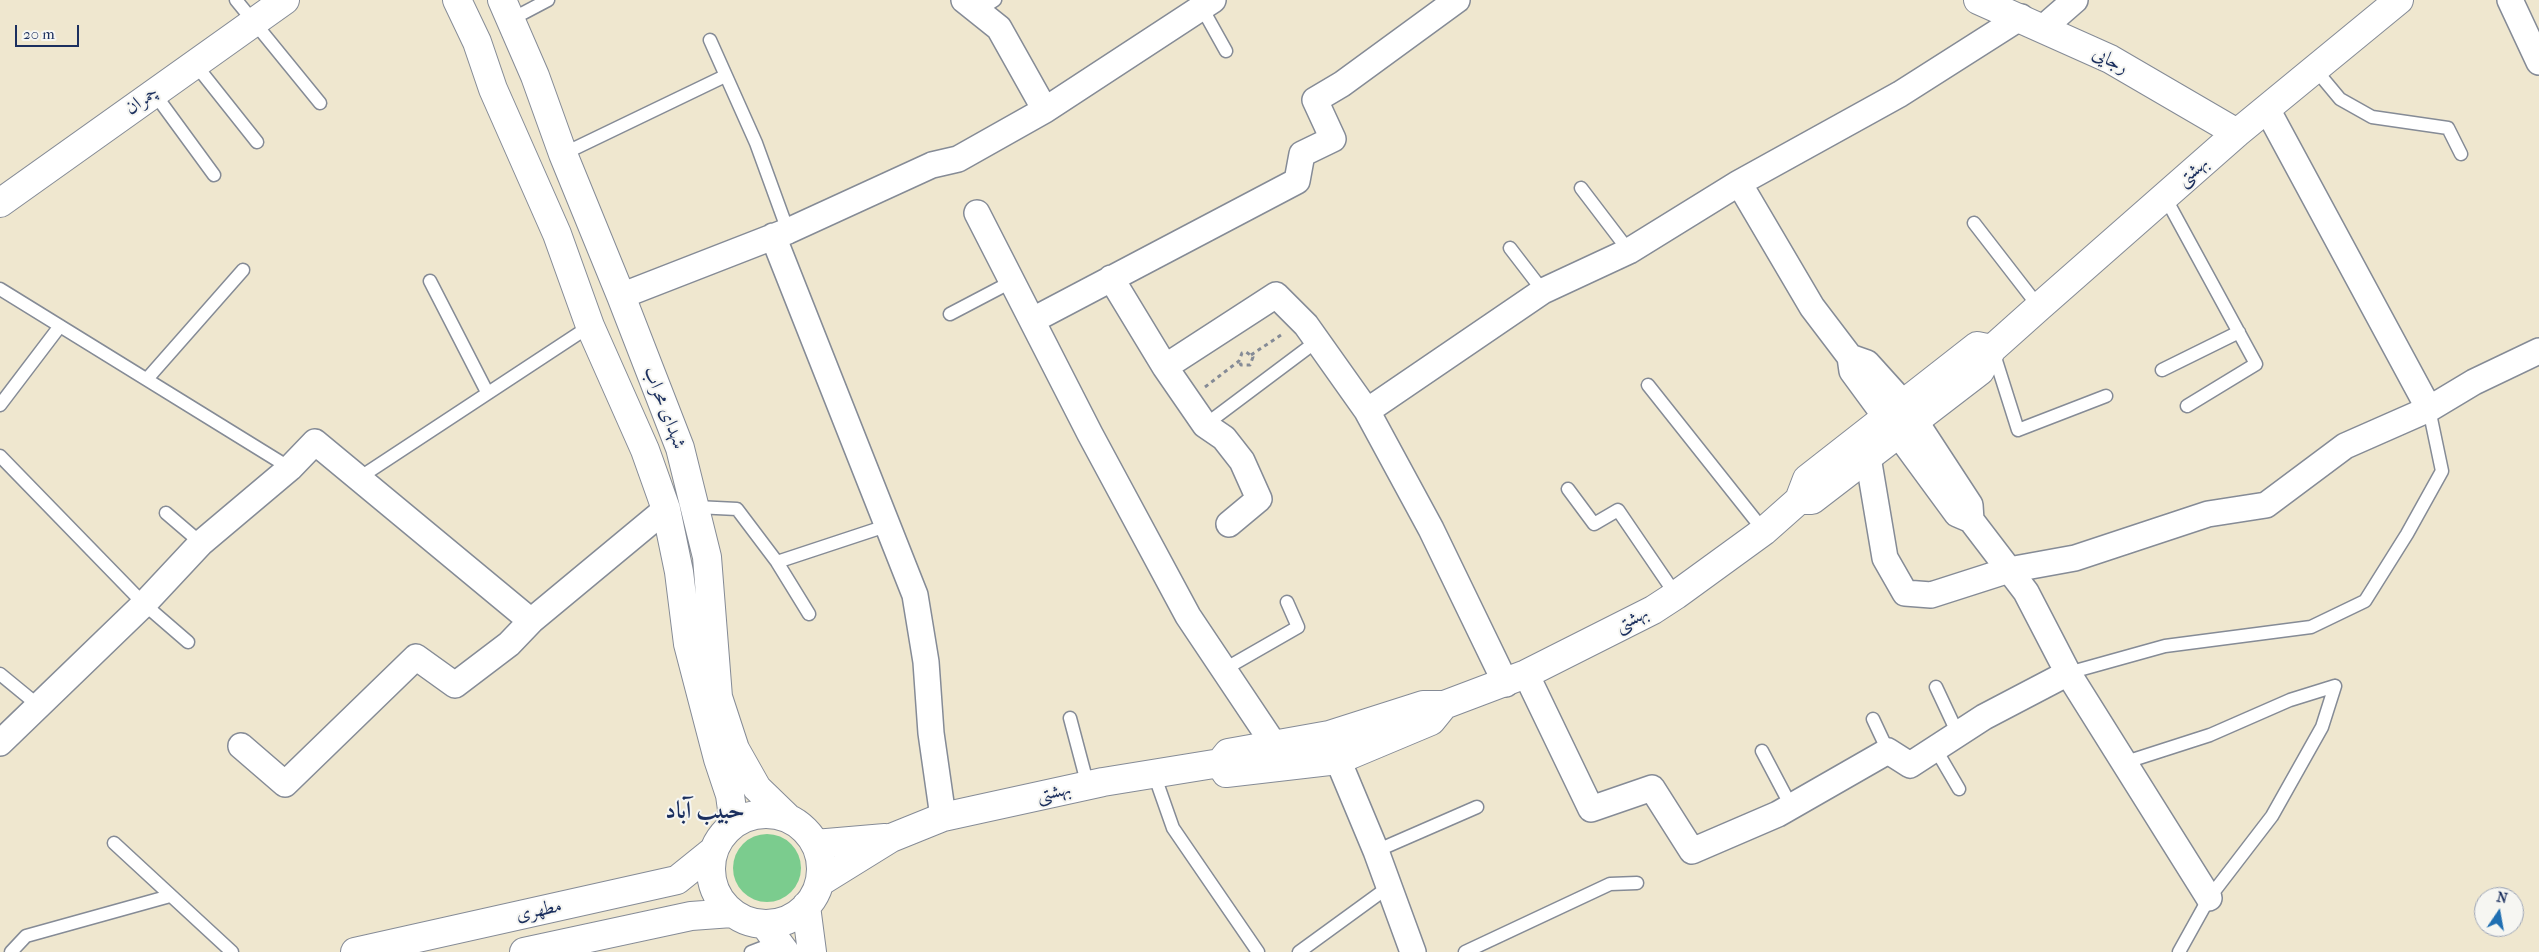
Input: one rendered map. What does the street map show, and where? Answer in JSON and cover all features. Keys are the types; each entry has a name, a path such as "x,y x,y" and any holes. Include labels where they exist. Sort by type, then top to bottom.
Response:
{"street":[{"name":"چمران","path":"0,203 285,0"},
{"name":"شهدای محراب","path":"458,0 477,42 494,89 557,234 590,326 645,450 666,509 676,558 688,644 716,751 730,795 734,824"},
{"path":"1033,320 1111,278 1164,253 1297,180 1302,154 1333,139 1315,100 1342,84 1457,0"},
{"name":"رجایی","path":"1978,0 2110,59 2236,133"},
{"path":"1367,411 1543,291 1629,251 1739,183 2075,0"},
{"name":"بهشتی","path":"1992,349 2236,133 2400,0"},
{"path":"2510,0 2539,62"},
{"path":"979,4 999,28 1045,110"},
{"path":"621,296 781,233 932,165 958,159 1045,110 1208,4"},
{"name":"شهدای محراب","path":"507,10 535,76 563,154 680,448 707,557 718,697 735,749 757,788 788,818"},
{"path":"494,89 535,76"},
{"path":"2267,109 2430,409"},
{"path":"1739,183 1812,307 1850,357 1867,363 1957,514 1971,520 2026,592 2068,673 2209,898"},
{"path":"977,213 1090,434 1188,616 1222,670 1275,746"},
{"path":"781,233 886,526 915,595 926,662 931,733 944,817"},
{"path":"1111,278 1165,367 1205,425 1224,438 1242,461 1259,499 1229,524"},
{"path":"1165,367 1276,295 1301,320 1367,411 1431,530 1592,809 1652,788 1692,851 1791,806 1888,751 1910,764 1984,717 2068,673"},
{"path":"1901,419 1807,479 1799,500 1812,500 1868,457 1901,419 1977,346 1992,349"},
{"path":"1868,457 1885,558 1905,593 1930,595 2009,570 2075,558 2208,514 2266,505 2345,446 2430,409 2474,382 2539,351"},
{"path":"0,743 144,604 201,543 290,468 316,442 531,621"},
{"name":"بهشتی","path":"891,838 944,817 1088,786 1220,763 1228,753 1329,735 1423,704 1444,705 1516,679 1653,610 1764,531 1799,500"},
{"path":"241,746 285,784 416,657 455,684 510,644 531,621 666,509"},
{"path":"676,558 707,557"},
{"name":"بهشتی","path":"1220,763 1226,773 1338,760 1431,721 1444,705"},
{"path":"1329,735 1376,851 1387,888 1413,952"},
{"path":"769,814 788,818 804,829 815,844 821,862 820,882 812,900 799,914 782,922 776,939 732,913 720,901 713,885 710,868 713,851 722,836 734,824 750,816 769,814"},
{"path":"815,844 891,838"},
{"path":"820,882 891,838"},
{"name":"مطهری","path":"355,952 677,880 713,851"},
{"path":"642,888 658,894 664,904 662,916 653,924"},
{"path":"806,906 812,952"},
{"name":"مطهری","path":"524,952 691,916 732,913"}],"lane":[{"path":"236,0 320,103"},
{"path":"507,10 548,0"},
{"path":"1208,4 1226,51"},
{"path":"710,40 756,143 781,233"},
{"path":"195,64 257,142"},
{"path":"2315,69 2340,99 2372,117 2448,128 2461,154"},
{"path":"563,154 725,76"},
{"path":"154,93 214,175"},
{"path":"1581,188 1629,251"},
{"path":"2164,197 2256,364 2187,406"},
{"path":"1974,223 2040,307"},
{"path":"1510,248 1543,291"},
{"path":"146,379 243,270"},
{"path":"430,281 487,392"},
{"path":"950,314 1011,282"},
{"path":"0,289 290,468"},
{"path":"0,405 60,326"},
{"path":"359,478 590,326"},
{"path":"2162,370 2239,332"},
{"path":"1205,425 1317,341"},
{"path":"1992,349 2018,430 2106,396"},
{"path":"1648,385 1764,531"},
{"path":"2068,673 2165,646 2311,627 2366,601 2407,534 2442,471 2430,409"},
{"path":"0,456 144,604 188,642"},
{"path":"1568,489 1594,524 1618,510 1676,595"},
{"path":"696,507 738,509 777,562 809,614"},
{"path":"166,513 201,543"},
{"path":"777,562 886,526"},
{"path":"1222,670 1298,627 1287,602"},
{"path":"0,674 39,706"},
{"path":"2123,763 2210,735 2290,700 2335,686 2322,728 2272,816 2209,898 2178,952"},
{"path":"1936,687 1958,734"},
{"path":"1070,718 1088,786"},
{"path":"1873,719 1888,751"},
{"path":"1935,748 1959,788"},
{"path":"1762,751 1791,806"},
{"path":"1154,774 1173,828 1258,952"},
{"path":"1376,851 1477,807"},
{"path":"114,843 232,952"},
{"path":"1465,952 1610,884 1637,883"},
{"path":"1299,952 1387,888"},
{"path":"11,952 26,936 170,896"},
{"path":"751,952 776,939"}],"path":[{"path":"1252,356 1301,320"},
{"path":"1188,400 1239,361 1242,353 1246,352 1252,356 1253,362 1250,365 1241,365 1239,361"}],"green space":[{"path":"760,834 774,834 786,839 796,849 801,861 801,875 796,887 786,897 774,902 760,902 748,897 738,887 733,875 733,861 738,849 748,839"}],"district":[{"name":"حبیب آباد","path":"705,812"}]}
